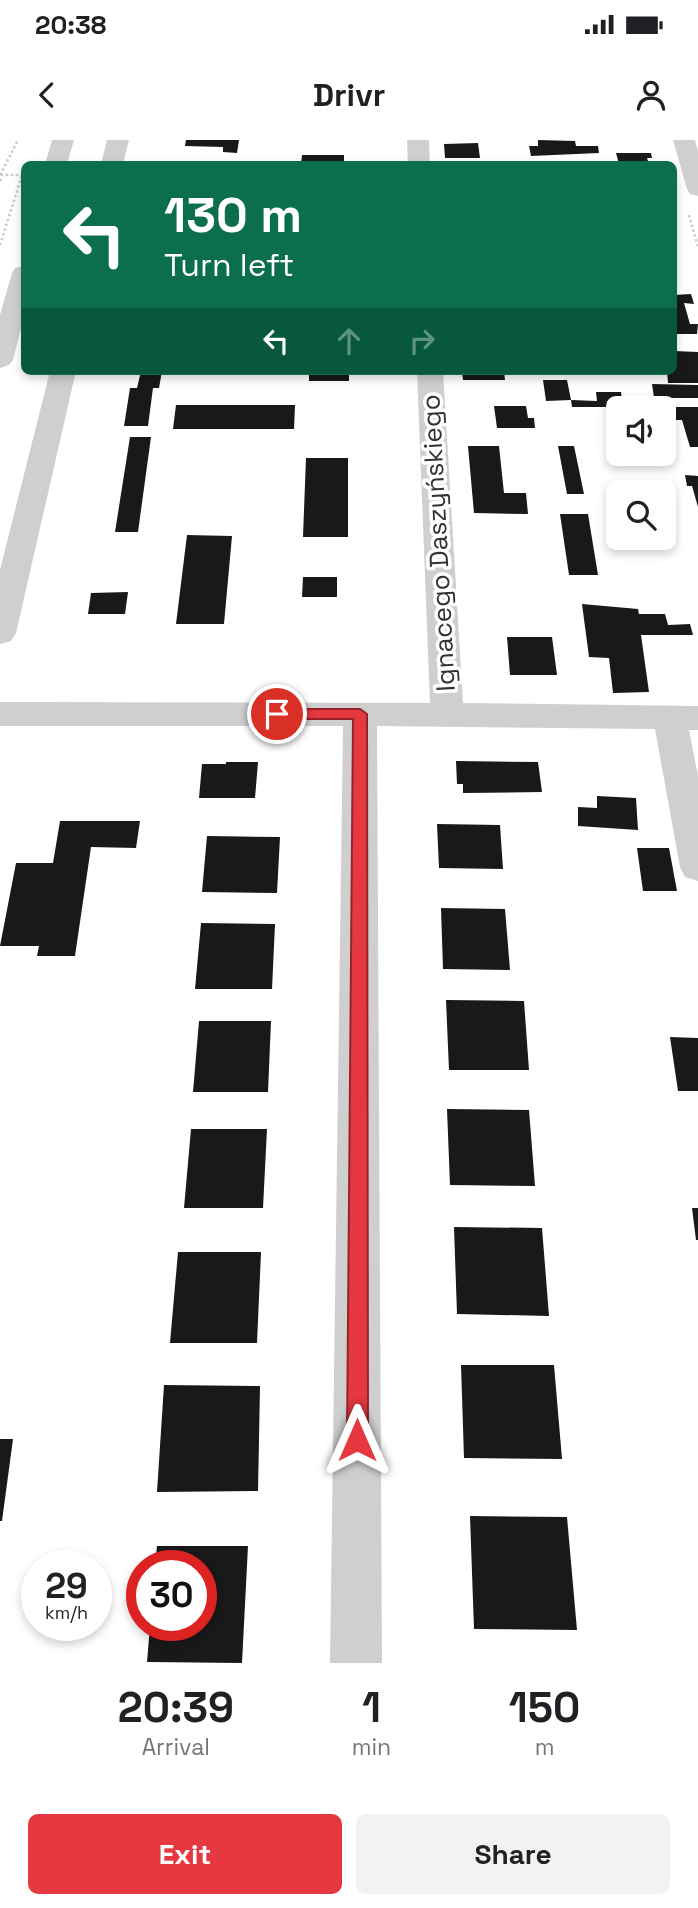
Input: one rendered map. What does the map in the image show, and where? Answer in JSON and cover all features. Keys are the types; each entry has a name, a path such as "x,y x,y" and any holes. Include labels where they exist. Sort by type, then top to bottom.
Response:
{"street":[{"path":"57,161 63,140"},
{"path":"113,161 118,140"},
{"path":"418,140 419,161"},
{"path":"684,140 698,189"},
{"path":"0,360 21,284"},
{"path":"0,634 4,603 61,375"},
{"name":"Ignacego Daszyńskiego","path":"430,375 447,715"},
{"path":"0,714 360,714 684,718 698,867"},
{"path":"356,1663 360,714"}],"path":[{"path":"0,181 10,152 18,140"},
{"path":"1,175 21,175"},
{"path":"0,245 21,181"}],"building":[{"path":"186,140 239,140 237,153 223,152 223,147 185,146"},
{"path":"538,140 575,141 576,146 598,146 599,153 531,156 529,146 538,146"},
{"path":"478,143 480,158 445,158 444,144"},
{"path":"616,153 651,153 652,158 647,158 648,161 618,161"},
{"path":"302,155 344,155 344,161 301,161"},
{"path":"691,294 694,304 684,303 690,324 698,324 697,334 677,334 677,295"},
{"path":"677,351 698,352 698,383 668,383 667,375 677,375"},
{"path":"140,375 161,375 159,388 153,388 148,426 124,426 130,388 137,388"},
{"path":"309,375 349,375 349,381 309,381"},
{"path":"462,375 504,375 505,380 463,380"},
{"path":"543,380 567,380 571,400 546,401"},
{"path":"652,384 698,385 698,398 654,396"},
{"path":"596,392 621,392 622,396 606,396 606,407 572,407 571,400 597,401"},
{"path":"176,405 295,405 294,429 173,429"},
{"path":"494,406 526,406 528,418 534,418 535,428 497,428"},
{"path":"676,407 698,407 698,447 690,447 682,420 676,420"},
{"path":"130,437 151,437 138,532 115,532"},
{"path":"468,446 499,446 504,493 526,493 528,514 474,513"},
{"path":"558,446 574,446 584,494 567,494"},
{"path":"306,458 348,458 348,537 303,537"},
{"path":"685,475 698,476 698,507 692,486 687,486"},
{"path":"560,514 588,514 598,575 569,575"},
{"path":"187,535 232,536 224,624 176,624"},
{"path":"303,577 337,577 337,597 302,597"},
{"path":"128,592 125,614 88,614 91,593"},
{"path":"582,604 638,609 639,614 665,614 668,625 690,624 693,635 641,635 649,692 613,693 609,658 589,657"},
{"path":"507,637 552,637 557,675 510,675"},
{"path":"456,761 538,762 542,792 463,793 463,784 457,784"},
{"path":"258,762 255,798 199,798 202,764"},
{"path":"597,796 636,798 638,830 578,826 578,807 597,808"},
{"path":"60,821 140,821 136,848 91,847 75,956 37,956 39,946 0,946 16,863 53,863"},
{"path":"437,824 500,825 503,869 439,868"},
{"path":"207,836 280,837 277,893 202,892"},
{"path":"637,848 669,848 677,891 643,891"},
{"path":"441,908 505,909 510,970 443,969"},
{"path":"201,923 275,924 272,989 195,989"},
{"path":"446,1000 524,1001 529,1070 449,1070"},
{"path":"199,1021 271,1021 268,1092 193,1092"},
{"path":"670,1037 698,1038 698,1091 678,1091"},
{"path":"447,1109 529,1110 535,1186 450,1185"},
{"path":"191,1129 267,1129 263,1208 184,1208"},
{"path":"692,1208 698,1208 698,1240 696,1240"},
{"path":"454,1227 542,1228 549,1316 457,1314"},
{"path":"178,1252 261,1252 257,1343 170,1343"},
{"path":"461,1365 554,1365 562,1459 464,1458"},
{"path":"164,1385 260,1386 258,1491 157,1492"},
{"path":"0,1439 13,1439 2,1521 0,1521"},
{"path":"470,1516 567,1517 577,1630 474,1629"},
{"path":"157,1546 248,1546 242,1663 147,1662 149,1641 217,1641 217,1550 157,1550"}],"route":[{"path":"277,714 360,714 357,1440"}]}
